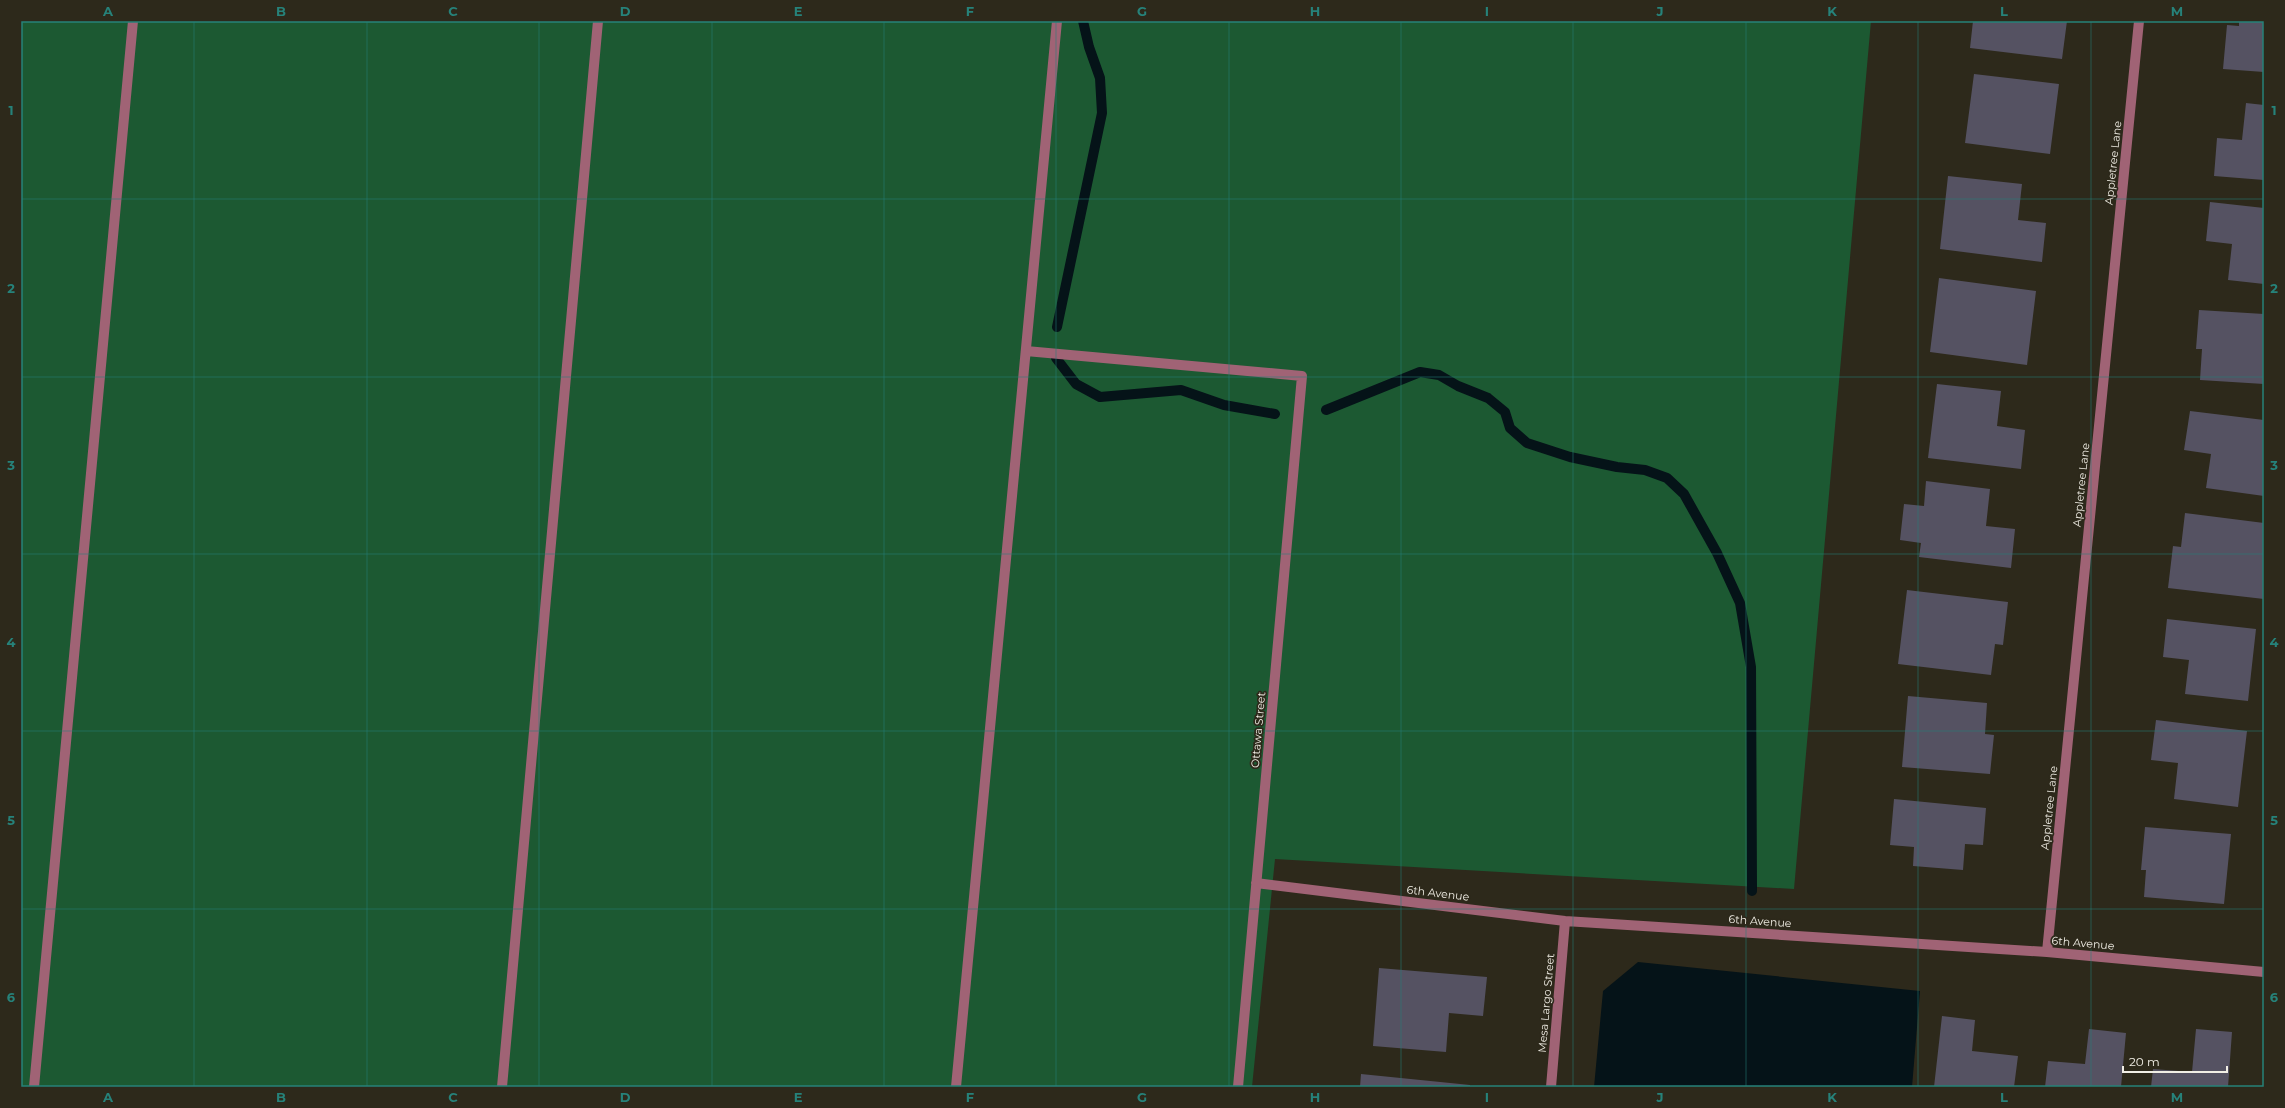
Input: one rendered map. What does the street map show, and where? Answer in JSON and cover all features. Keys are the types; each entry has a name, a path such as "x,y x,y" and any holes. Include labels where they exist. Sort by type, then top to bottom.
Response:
{"street":[{"path":"34,1087 133,21"},
{"path":"502,1087 598,21"},
{"path":"956,1087 1057,21"},
{"name":"Appletree Lane","path":"2047,952 2139,21"},
{"name":"Ottawa Street","path":"1026,352 1302,376 1238,1087"},
{"name":"6th Avenue","path":"1256,883 1565,921 2047,952 2264,972"},
{"name":"Mesa Largo Street","path":"1551,1087 1565,921"}],"green space":[{"path":"21,21 1871,21 1794,889 1275,859 1252,1087 21,1087"}],"shaded area":[{"path":"1638,962 1920,991 1912,1087 1594,1087 1603,991"}],"building":[{"path":"1973,21 2067,21 2062,59 1970,48"},
{"path":"2239,21 2264,21 2264,72 2223,69 2227,25 2239,26"},
{"path":"1974,74 2059,84 2050,154 1965,143"},
{"path":"2246,103 2264,105 2264,180 2214,176 2217,138 2242,140"},
{"path":"1948,176 2022,184 2018,220 2046,223 2042,262 1940,249"},
{"path":"2210,202 2264,208 2264,284 2228,280 2232,244 2206,241"},
{"path":"1939,278 2036,291 2027,365 1930,352"},
{"path":"2199,310 2264,314 2264,384 2200,380 2202,349 2196,349"},
{"path":"1937,384 2001,391 1997,426 2025,430 2021,469 1928,458"},
{"path":"2190,411 2264,420 2264,496 2206,488 2211,454 2184,450"},
{"path":"1926,481 1990,489 1986,526 2015,529 2011,568 1919,557 1921,543 1900,540 1904,504 1924,506"},
{"path":"2185,513 2264,523 2264,599 2168,588 2173,546 2181,547"},
{"path":"1907,590 2008,602 2003,645 1995,644 1991,675 1898,664"},
{"path":"2167,619 2256,629 2248,701 2185,694 2189,660 2163,657"},
{"path":"1908,696 1987,703 1985,734 1994,735 1990,774 1902,767"},
{"path":"2156,720 2247,731 2238,807 2174,799 2178,763 2151,760"},
{"path":"1894,799 1986,808 1983,845 1965,844 1963,870 1913,866 1914,847 1890,845"},
{"path":"2145,827 2231,834 2224,904 2144,897 2146,870 2141,870"},
{"path":"1379,968 1487,977 1483,1016 1449,1013 1446,1052 1373,1046"},
{"path":"1942,1016 1975,1020 1972,1051 2018,1056 2014,1087 1934,1087"},
{"path":"2089,1029 2126,1033 2121,1087 2045,1087 2048,1061 2085,1064"},
{"path":"2196,1029 2232,1032 2228,1087 2151,1087 2153,1069 2192,1072"},
{"path":"1361,1074 1470,1085 1470,1087 1360,1087"}],"waterway":[{"path":"1057,327 1102,113 1100,78 1089,47 1083,21"},
{"path":"1056,358 1076,384 1100,397 1181,390 1224,405 1275,414"},
{"path":"1326,410 1420,372 1439,375 1458,386 1488,398 1505,412 1510,428 1527,443 1570,457 1617,467 1645,470 1667,478 1684,494 1717,553 1740,603 1751,667 1752,891"}]}
